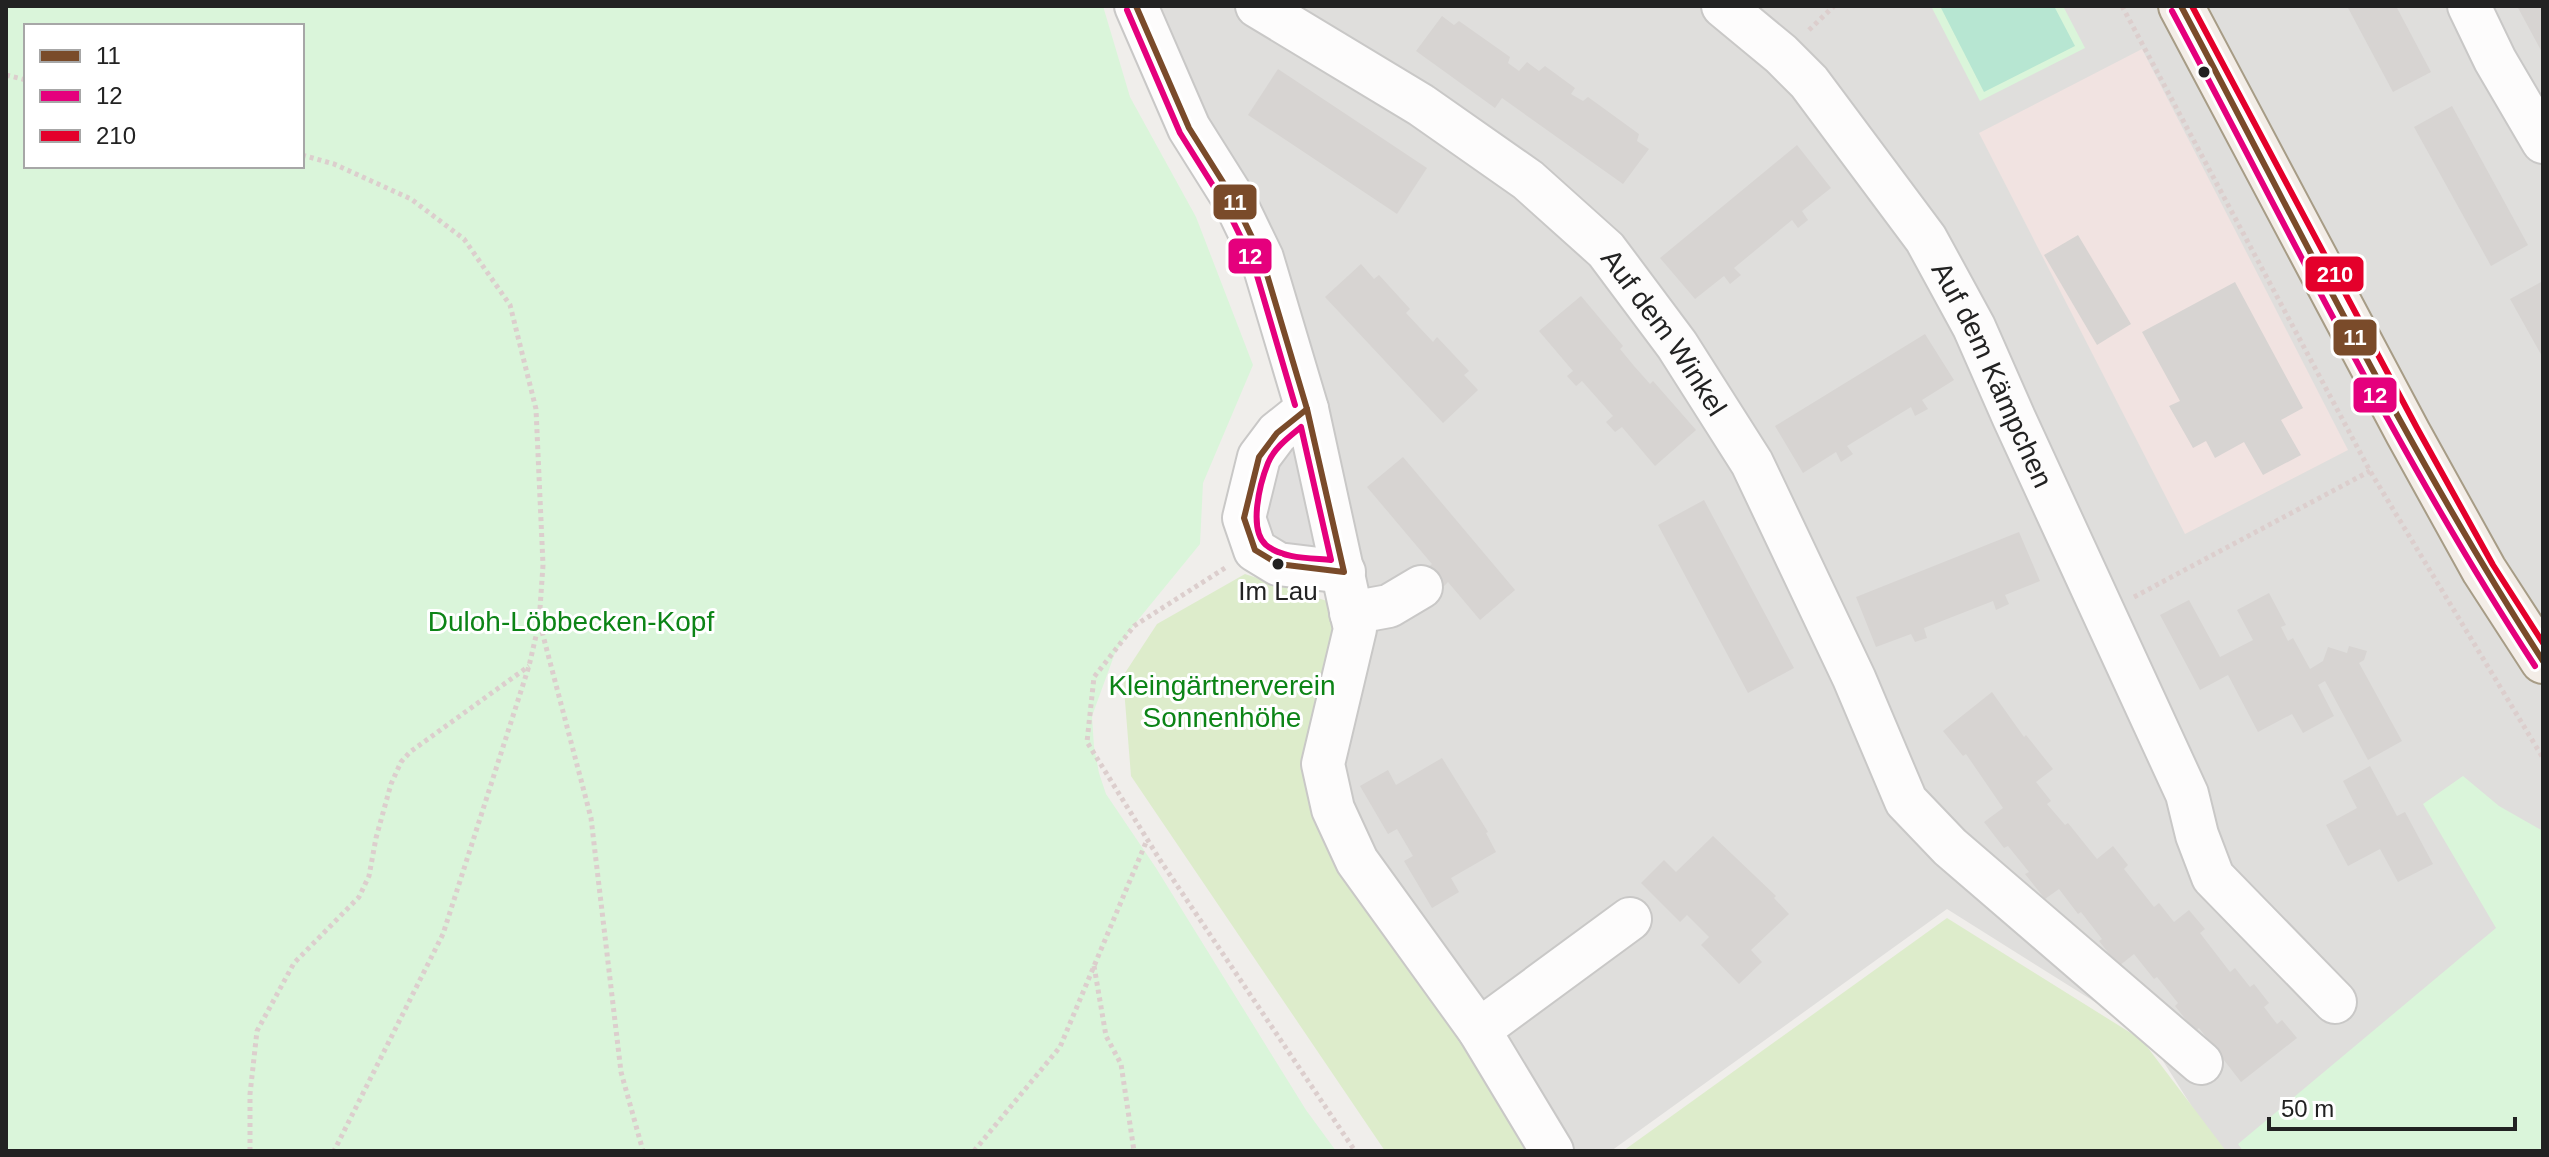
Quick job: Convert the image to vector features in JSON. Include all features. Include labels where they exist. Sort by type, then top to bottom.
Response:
[{"type":"main road","points":[[2181,6],[2415,447],[2484,570],[2543,661]]},
{"type":"street","points":[[1136,6],[1189,128],[1233,198],[1262,258],[1307,409],[1355,629],[1323,764],[1333,809],[1357,861],[1479,1030],[1552,1151]]},
{"type":"street","name":"Auf dem Winkel","points":[[1257,6],[1433,113],[1528,180],[1606,250],[1677,345],[1752,463],[1854,678],[1906,801],[1950,847],[2201,1063]]},
{"type":"street","name":"Auf dem Kämpchen","points":[[1723,6],[1781,54],[1809,82],[1926,239],[1974,327],[2187,794],[2197,835],[2213,877],[2335,1002]]},
{"type":"street","points":[[2469,6],[2495,60],[2543,142]]},
{"type":"street","points":[[1307,409],[1277,433],[1259,457],[1244,518],[1255,550],[1278,564],[1344,572]]},
{"type":"street","points":[[1351,613],[1389,606],[1421,587]]},
{"type":"street","points":[[1479,1030],[1630,919]]},
{"type":"path","points":[[2122,6],[2370,471],[2543,758]]},
{"type":"path","points":[[304,156],[334,164],[411,199],[464,239],[510,305],[536,409],[543,565],[539,623],[529,666],[443,934],[334,1151]]},
{"type":"path","points":[[2103,613],[2370,471]]},
{"type":"path","points":[[1255,550],[1134,626],[1094,677],[1087,742],[1355,1151]]},
{"type":"path","points":[[539,623],[591,818],[621,1072],[643,1151]]},
{"type":"path","points":[[250,1151],[250,1094],[257,1031],[294,963],[359,897],[369,876],[391,784],[401,762],[410,752],[529,666]]},
{"type":"path","points":[[974,1151],[1060,1047],[1148,839]]},
{"type":"path","points":[[1094,965],[1106,1036],[1121,1064],[1134,1151]]},
{"type":"shaded area","points":[[1141,6],[2543,6],[2543,1151],[2220,1151],[2146,1034],[1947,909],[1611,1151],[1564,1151],[1362,856],[1327,768],[1340,506]]},
{"type":"shaded area","points":[[2142,49],[2348,450],[2185,534],[1979,133]]},
{"type":"shaded area","points":[[1304,423],[1331,558],[1270,548],[1255,492]]},
{"type":"green space","name":"Duloh-Löbbecken-Kopf","points":[[6,6],[1103,6],[1130,97],[1196,217],[1253,365],[1203,483],[1200,544],[1133,626],[1115,653],[1092,716],[1099,773],[1106,794],[1156,868],[1306,1110],[1336,1151],[6,1151]]},
{"type":"green space","points":[[1931,6],[2063,6],[2085,48],[1980,101]]},
{"type":"green space","points":[[1940,6],[2054,6],[2075,46],[1984,92]]},
{"type":"green space","name":"Kleingärtnerverein Sonnenhöhe","points":[[1245,574],[1339,605],[1307,779],[1316,823],[1553,1151],[1385,1151],[1131,776],[1123,676],[1157,624]]},
{"type":"green space","points":[[2463,776],[2499,806],[2543,831],[2543,1151],[2243,1151],[2238,1144],[2496,928],[2423,804]]},
{"type":"green space","points":[[1947,918],[2142,1040],[2226,1151],[1623,1151]]},
{"type":"building","points":[[2347,6],[2396,6],[2431,72],[2393,92]]},
{"type":"building","points":[[2517,6],[2543,6],[2543,54]]},
{"type":"building","points":[[1442,16],[1454,25],[1459,21],[1510,57],[1508,63],[1519,71],[1527,62],[1539,71],[1545,66],[1575,88],[1571,94],[1583,101],[1588,97],[1639,134],[1637,141],[1649,149],[1623,184],[1502,98],[1495,108],[1416,51]]},
{"type":"building","points":[[1278,69],[1427,168],[1397,214],[1248,115]]},
{"type":"building","points":[[2452,106],[2528,245],[2491,266],[2414,127]]},
{"type":"building","points":[[1797,145],[1831,188],[1802,211],[1808,220],[1798,228],[1792,220],[1734,268],[1741,275],[1730,284],[1724,276],[1695,299],[1660,258]]},
{"type":"building","points":[[2078,235],[2131,324],[2097,345],[2044,255]]},
{"type":"building","points":[[1361,264],[1374,279],[1379,275],[1410,309],[1406,313],[1433,342],[1437,337],[1469,371],[1464,375],[1478,390],[1443,423],[1325,297]]},
{"type":"building","points":[[2543,281],[2543,358],[2510,299]]},
{"type":"building","points":[[2235,282],[2303,408],[2281,420],[2301,455],[2263,475],[2244,442],[2215,458],[2206,441],[2193,448],[2169,406],[2180,401],[2142,332]]},
{"type":"building","points":[[1581,296],[1623,346],[1620,349],[1634,366],[1650,384],[1653,381],[1696,430],[1655,466],[1622,427],[1615,432],[1606,422],[1613,416],[1582,381],[1576,386],[1567,376],[1573,371],[1539,331]]},
{"type":"building","points":[[1925,334],[1954,380],[1922,400],[1928,409],[1915,416],[1911,407],[1847,446],[1853,454],[1841,462],[1836,452],[1803,473],[1775,426]]},
{"type":"building","points":[[1403,457],[1515,590],[1480,620],[1448,582],[1439,591],[1423,572],[1432,564],[1367,487]]},
{"type":"building","points":[[1704,500],[1794,668],[1748,693],[1658,525]]},
{"type":"building","points":[[2019,532],[2040,581],[2005,595],[2009,604],[1996,610],[1993,601],[1924,628],[1927,638],[1915,642],[1911,634],[1876,647],[1856,597]]},
{"type":"building","points":[[2269,593],[2286,625],[2281,627],[2288,641],[2293,638],[2310,669],[2323,661],[2328,647],[2347,653],[2349,646],[2367,651],[2364,660],[2359,663],[2402,741],[2368,760],[2325,681],[2318,685],[2334,716],[2303,733],[2292,714],[2258,732],[2228,675],[2200,690],[2160,615],[2189,600],[2220,657],[2253,640],[2237,610]]},
{"type":"building","points":[[1992,692],[2024,737],[2026,735],[2053,769],[2036,782],[2051,801],[2047,804],[2065,825],[2068,823],[2097,859],[2113,846],[2128,865],[2124,869],[2154,907],[2159,903],[2174,922],[2189,910],[2205,929],[2200,933],[2230,972],[2235,968],[2250,987],[2254,984],[2269,1003],[2264,1007],[2277,1024],[2282,1020],[2297,1038],[2241,1082],[2199,1028],[2195,1031],[2175,1006],[2178,1003],[2157,977],[2154,979],[2134,954],[2119,966],[2081,912],[2078,914],[2059,889],[2045,899],[2025,874],[2029,872],[2008,846],[2004,848],[1984,822],[2003,808],[1966,754],[1963,756],[1943,731]]},
{"type":"building","points":[[1442,758],[1488,832],[1496,852],[1451,878],[1459,892],[1432,908],[1404,861],[1413,856],[1397,829],[1388,834],[1360,786],[1388,770],[1396,785]]},
{"type":"building","points":[[2370,766],[2397,816],[2405,812],[2433,864],[2398,882],[2380,849],[2348,866],[2326,825],[2357,808],[2343,781]]},
{"type":"building","points":[[1713,836],[1776,896],[1774,898],[1789,914],[1751,950],[1762,962],[1739,984],[1701,945],[1709,937],[1687,915],[1680,922],[1641,883],[1664,860],[1676,872]]},
{"type":"transit line","name":"11","points":[[1136,6],[1189,128],[1233,198],[1262,258],[1307,409]]},
{"type":"transit line","name":"11","points":[[2181,6],[2400,420],[2493,582],[2543,661]]},
{"type":"transit line","name":"210","points":[[2192,6],[2417,428],[2493,565],[2543,643]]},
{"type":"transit line","name":"12","points":[[1127,10],[1180,133],[1224,203],[1253,262],[1295,405]]},
{"type":"transit line","name":"12","points":[[2172,11],[2391,425],[2437,507],[2535,666]]},
{"type":"transit line","name":"11","points":[[1307,409],[1344,572],[1278,564],[1255,550],[1244,518],[1259,457],[1277,433],[1307,409]]},
{"type":"transit line","name":"12","points":[[1301,427],[1331,560],[1297,557],[1273,550],[1261,538],[1258,528],[1259,494],[1268,463],[1278,448],[1301,427]]},
{"type":"place","name":"Im Lau","points":[[1278,564]]}]
